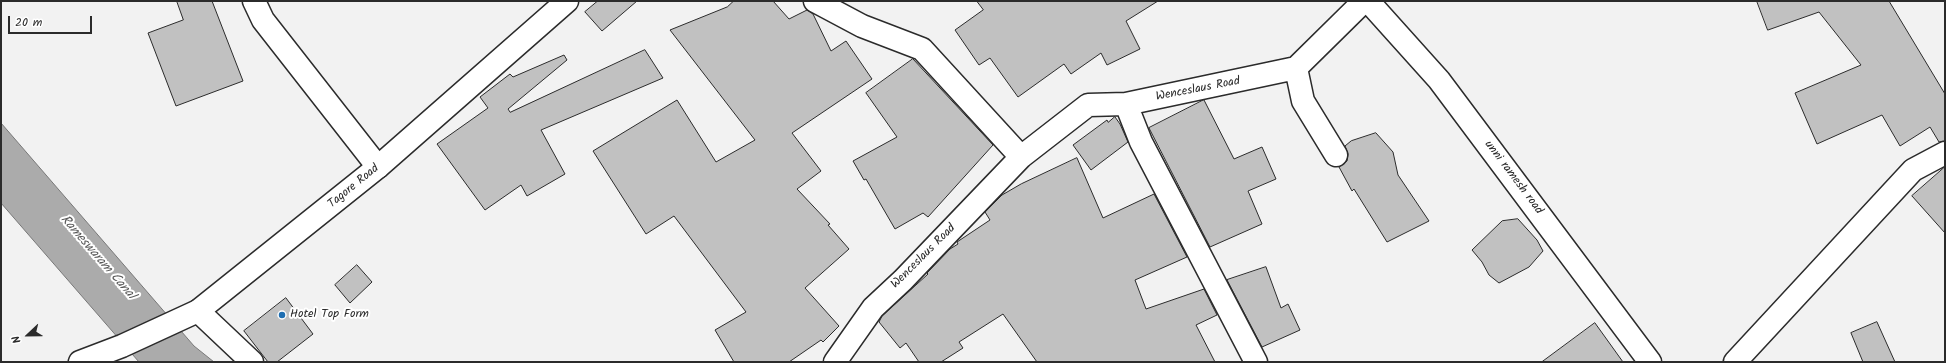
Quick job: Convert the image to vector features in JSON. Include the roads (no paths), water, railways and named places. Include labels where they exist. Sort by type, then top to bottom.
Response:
[{"type":"street","points":[[254,1],[264,20],[378,167]]},
{"type":"street","name":"Tagore Road","points":[[91,360],[193,312],[378,167],[567,1]]},
{"type":"street","points":[[815,1],[862,26],[922,49],[1020,157]]},
{"type":"street","points":[[1336,155],[1303,101],[1296,68],[1364,1]]},
{"type":"street","name":"unni ramesh road","points":[[1368,1],[1439,80],[1650,362]]},
{"type":"street","name":"Wenceslaus Road","points":[[835,362],[873,308],[903,280],[1020,157],[1088,105],[1126,104],[1296,68]]},
{"type":"street","points":[[1126,104],[1141,142],[1256,362]]},
{"type":"street","points":[[1735,362],[1913,170],[1945,153]]},
{"type":"street","points":[[193,312],[252,362]]},
{"type":"water","name":"Rameswaram Canal","points":[[1,123],[194,346],[214,362],[139,362],[1,203]]},
{"type":"place","name":"Hotel Top Form","points":[[282,315]]}]
